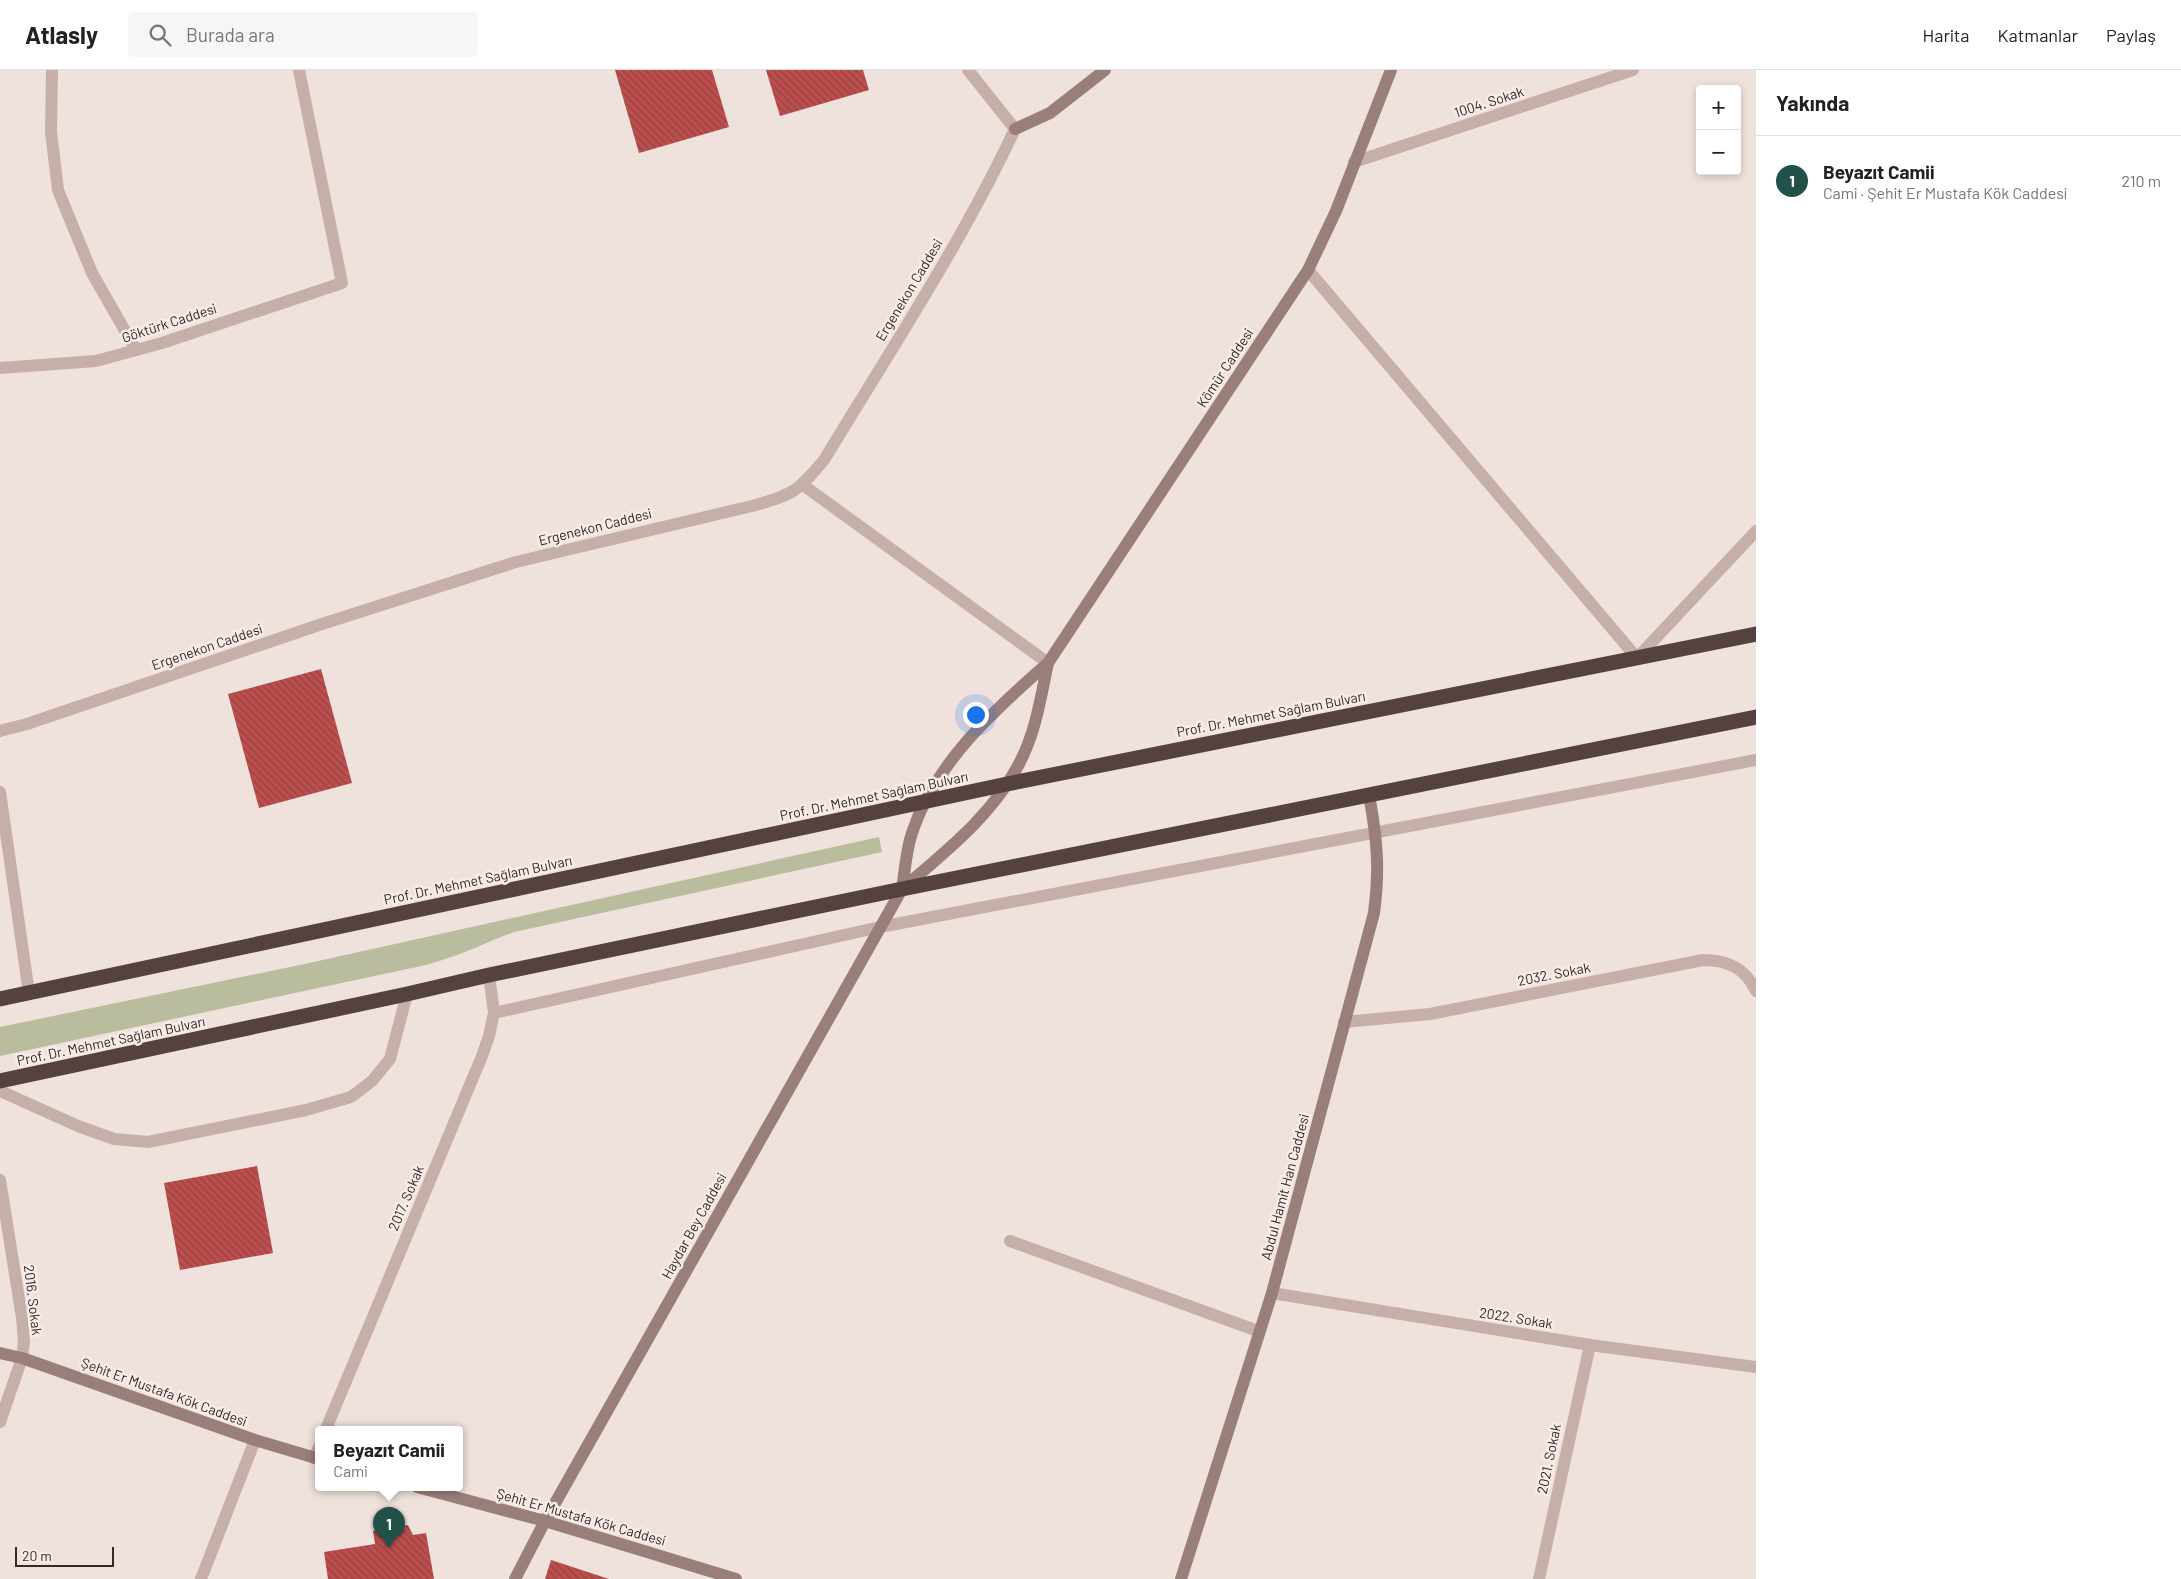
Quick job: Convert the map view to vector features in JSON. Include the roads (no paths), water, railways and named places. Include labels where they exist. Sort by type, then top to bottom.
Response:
[{"type":"highway","name":"Prof. Dr. Mehmet Sağlam Bulvarı","points":[[0,998],[1007,784],[1756,634]]},
{"type":"highway","name":"Prof. Dr. Mehmet Sağlam Bulvarı","points":[[0,1081],[488,975],[902,889],[1756,718]]},
{"type":"street","points":[[52,70],[52,132],[58,190],[92,273],[136,350]]},
{"type":"street","name":"Göktürk Caddesi","points":[[0,368],[96,361],[136,350],[342,283],[300,70]]},
{"type":"street","points":[[968,70],[1015,129],[1050,113],[1105,70]]},
{"type":"street","name":"Kömür Caddesi","points":[[1048,663],[1308,270],[1336,211],[1391,70]]},
{"type":"street","name":"1004. Sokak","points":[[1354,162],[1633,70]]},
{"type":"street","name":"Ergenekon Caddesi","points":[[0,731],[27,724],[421,591],[516,562],[785,497],[803,485],[824,460],[964,230],[1015,129]]},
{"type":"street","points":[[1308,270],[1637,658],[1756,531]]},
{"type":"street","points":[[803,485],[1048,663]]},
{"type":"street","points":[[902,889],[947,851],[984,814],[1007,784],[1020,762],[1029,741],[1038,714],[1048,663]]},
{"type":"street","points":[[902,889],[911,835],[923,802],[937,779],[982,724],[1012,694],[1048,663]]},
{"type":"street","points":[[494,1012],[880,927],[1756,760]]},
{"type":"street","points":[[0,792],[29,993]]},
{"type":"street","name":"Abdul Hamit Han Caddesi","points":[[1180,1579],[1258,1331],[1272,1293],[1374,913],[1378,867],[1376,833],[1369,795]]},
{"type":"street","name":"Haydar Bey Caddesi","points":[[515,1579],[545,1521],[902,889]]},
{"type":"street","name":"2032. Sokak","points":[[1344,1022],[1430,1014],[1703,960],[1726,962],[1736,966],[1744,972],[1756,991]]},
{"type":"street","name":"2017. Sokak","points":[[327,1426],[482,1056],[494,1012],[488,975]]},
{"type":"street","points":[[0,1091],[78,1126],[114,1139],[148,1142],[306,1110],[350,1097],[372,1080],[390,1059],[407,994]]},
{"type":"street","name":"2016. Sokak","points":[[0,1180],[24,1341],[22,1358],[0,1422]]},
{"type":"street","points":[[1010,1241],[1258,1331]]},
{"type":"street","name":"2022. Sokak","points":[[1272,1293],[1590,1345],[1756,1367]]},
{"type":"street","name":"2021. Sokak","points":[[1539,1579],[1590,1345]]},
{"type":"street","name":"Şehit Er Mustafa Kök Caddesi","points":[[0,1352],[22,1358],[255,1440],[315,1454]]},
{"type":"street","points":[[201,1579],[255,1440]]},
{"type":"street","name":"Şehit Er Mustafa Kök Caddesi","points":[[432,1491],[545,1521],[736,1579]]},
{"type":"place","name":"Beyazıt Camii","points":[[389,1548]]}]
